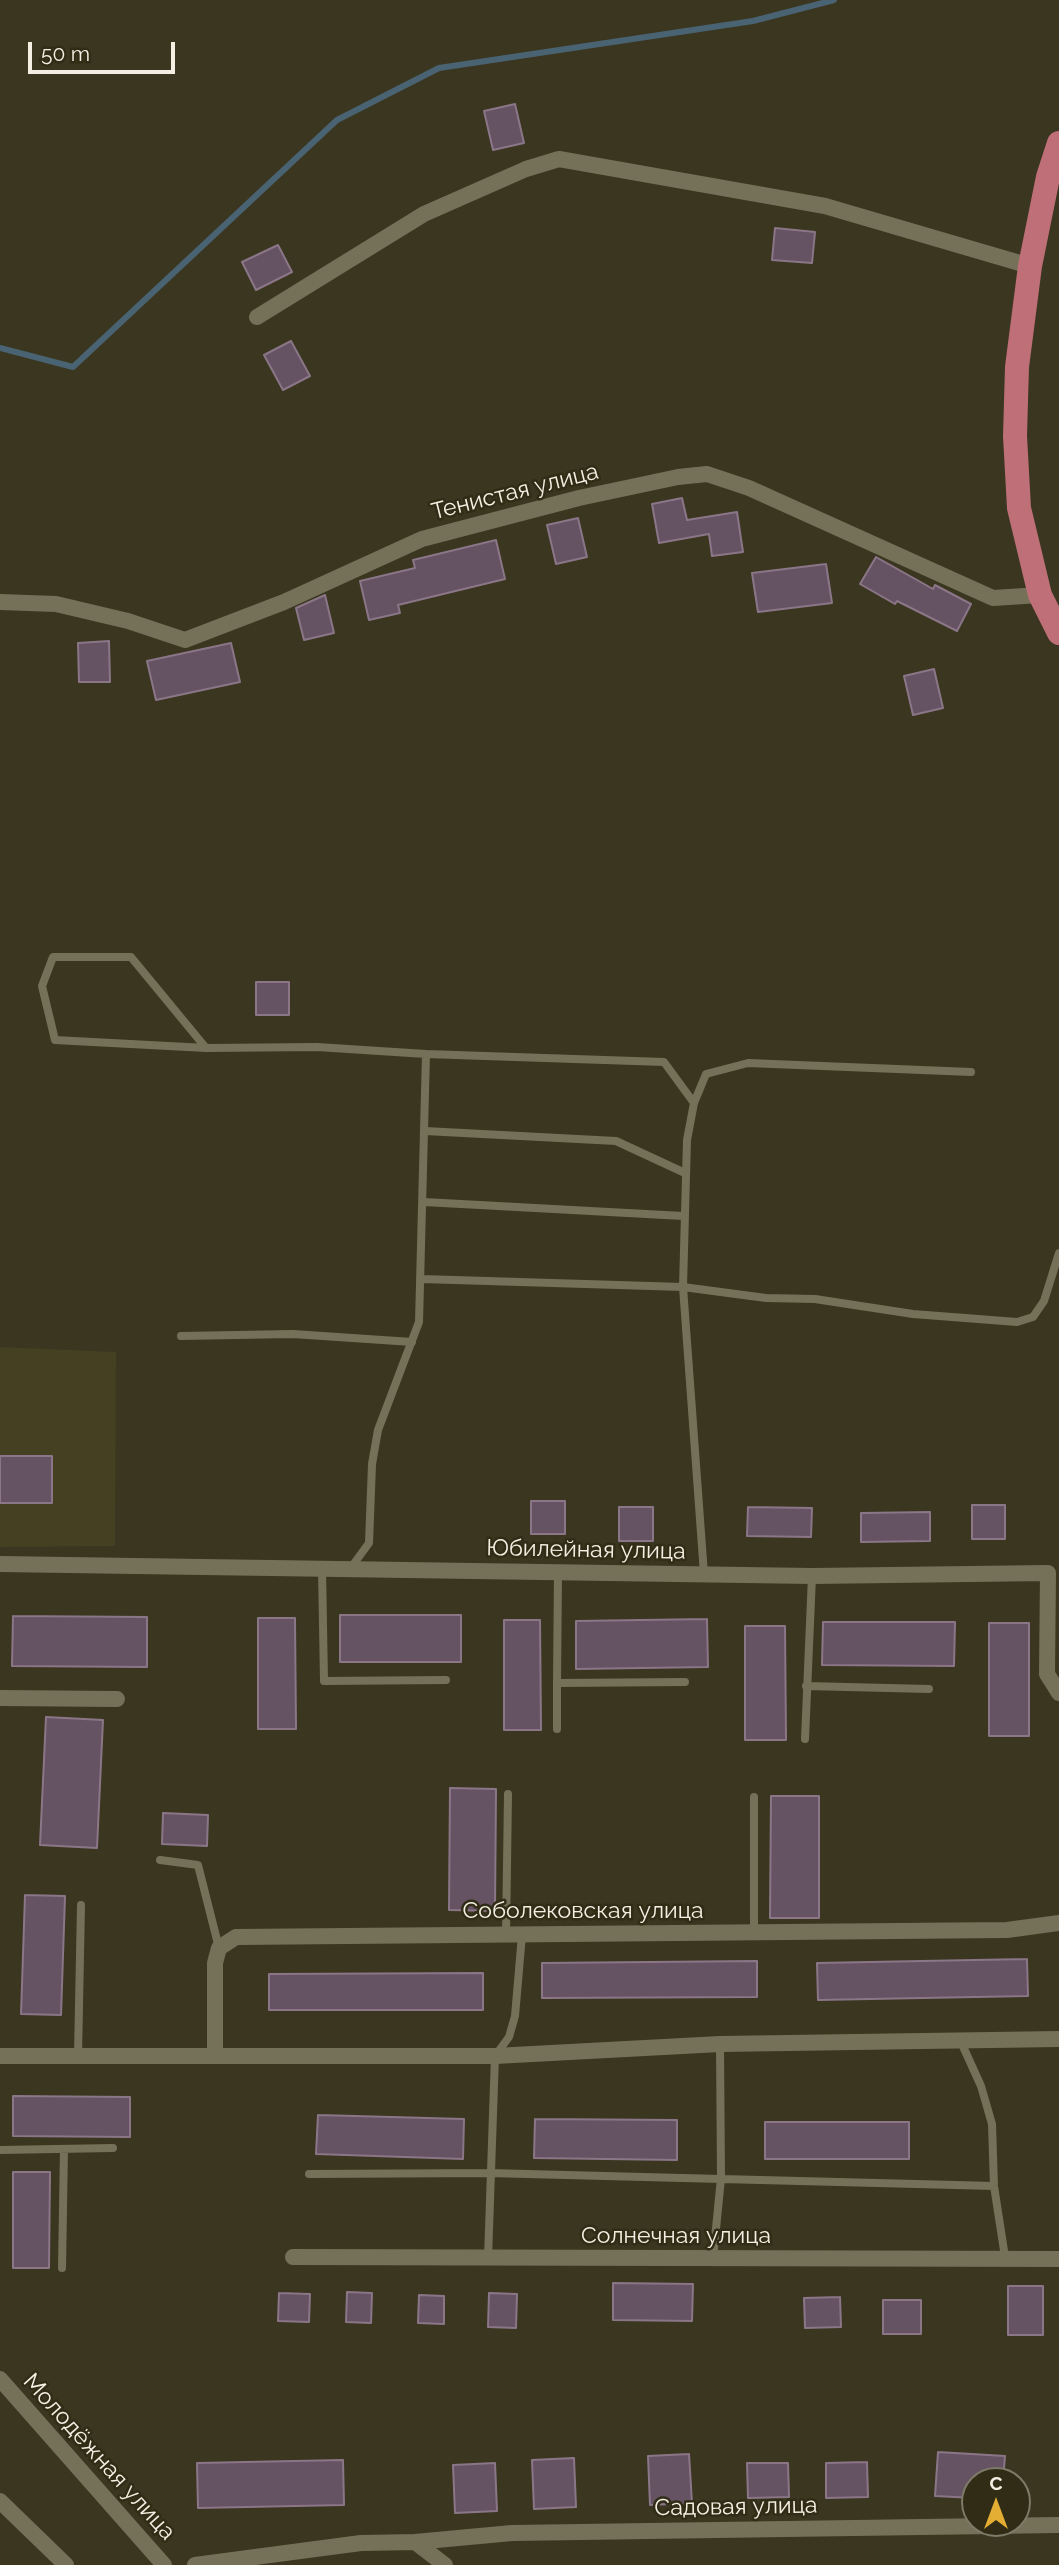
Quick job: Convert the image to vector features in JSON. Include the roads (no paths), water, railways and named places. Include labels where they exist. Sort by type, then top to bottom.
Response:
[{"type":"main road","points":[[1059,143],[1048,177],[1030,267],[1017,367],[1016,436],[1019,508],[1040,595],[1059,633]]},
{"type":"street","points":[[257,317],[424,214],[526,169],[559,159],[825,206],[1030,267]]},
{"type":"street","name":"Тенистая улица","points":[[0,602],[56,604],[128,621],[186,640],[284,601],[422,539],[579,498],[678,477],[707,474],[749,488],[993,598],[1040,595]]},
{"type":"street","points":[[0,1580],[5,1564]]},
{"type":"street","name":"Юбилейная улица","points":[[5,1564],[812,1576],[1054,1573],[1047,1674],[1059,1693]]},
{"type":"street","points":[[0,1698],[117,1699]]},
{"type":"street","name":"Соболековская улица","points":[[219,1948],[236,1937],[1007,1930],[1059,1923]]},
{"type":"street","points":[[215,2056],[215,1963],[219,1948]]},
{"type":"street","points":[[0,2056],[495,2056],[720,2044],[1059,2039]]},
{"type":"street","name":"Солнечная улица","points":[[293,2256],[713,2259],[1005,2256],[1059,2259]]},
{"type":"street","name":"Молодёжная улица","points":[[0,2381],[164,2565]]},
{"type":"street","points":[[0,2501],[66,2565]]},
{"type":"street","name":"Садовая улица","points":[[415,2542],[512,2533],[1059,2525]]},
{"type":"street","points":[[195,2565],[361,2543],[415,2542],[444,2565]]},
{"type":"lane","points":[[206,1048],[131,957],[53,957],[42,986],[55,1040],[206,1048],[317,1047],[426,1054],[664,1062],[694,1103]]},
{"type":"lane","points":[[350,1569],[369,1543],[372,1464],[378,1430],[419,1322],[426,1054]]},
{"type":"lane","points":[[704,1574],[683,1287],[683,1216],[685,1173],[694,1103],[706,1074],[748,1063],[971,1072]]},
{"type":"lane","points":[[425,1131],[616,1141],[685,1173]]},
{"type":"lane","points":[[424,1202],[683,1216]]},
{"type":"lane","points":[[422,1279],[683,1287],[766,1298],[815,1299],[913,1314],[1017,1322],[1033,1317],[1044,1301],[1059,1253]]},
{"type":"lane","points":[[181,1336],[293,1334],[412,1342]]},
{"type":"lane","points":[[322,1569],[324,1681],[446,1680]]},
{"type":"lane","points":[[557,1729],[558,1571]]},
{"type":"lane","points":[[805,1739],[812,1576]]},
{"type":"lane","points":[[557,1683],[685,1682]]},
{"type":"lane","points":[[806,1686],[929,1689]]},
{"type":"lane","points":[[488,2258],[488,2173],[495,2056],[509,2037],[515,2016],[508,1794]]},
{"type":"lane","points":[[754,1797],[754,1932]]},
{"type":"lane","points":[[160,1860],[198,1865],[219,1948]]},
{"type":"lane","points":[[78,2056],[80,1905]]},
{"type":"lane","points":[[961,2042],[981,2086],[992,2124],[994,2186],[1005,2256]]},
{"type":"lane","points":[[713,2259],[721,2178],[720,2044]]},
{"type":"lane","points":[[0,2150],[113,2148]]},
{"type":"lane","points":[[62,2268],[64,2149]]},
{"type":"lane","points":[[309,2174],[488,2173],[994,2186]]},
{"type":"waterway","points":[[0,348],[73,367],[337,120],[439,68],[753,21],[834,0]]}]
